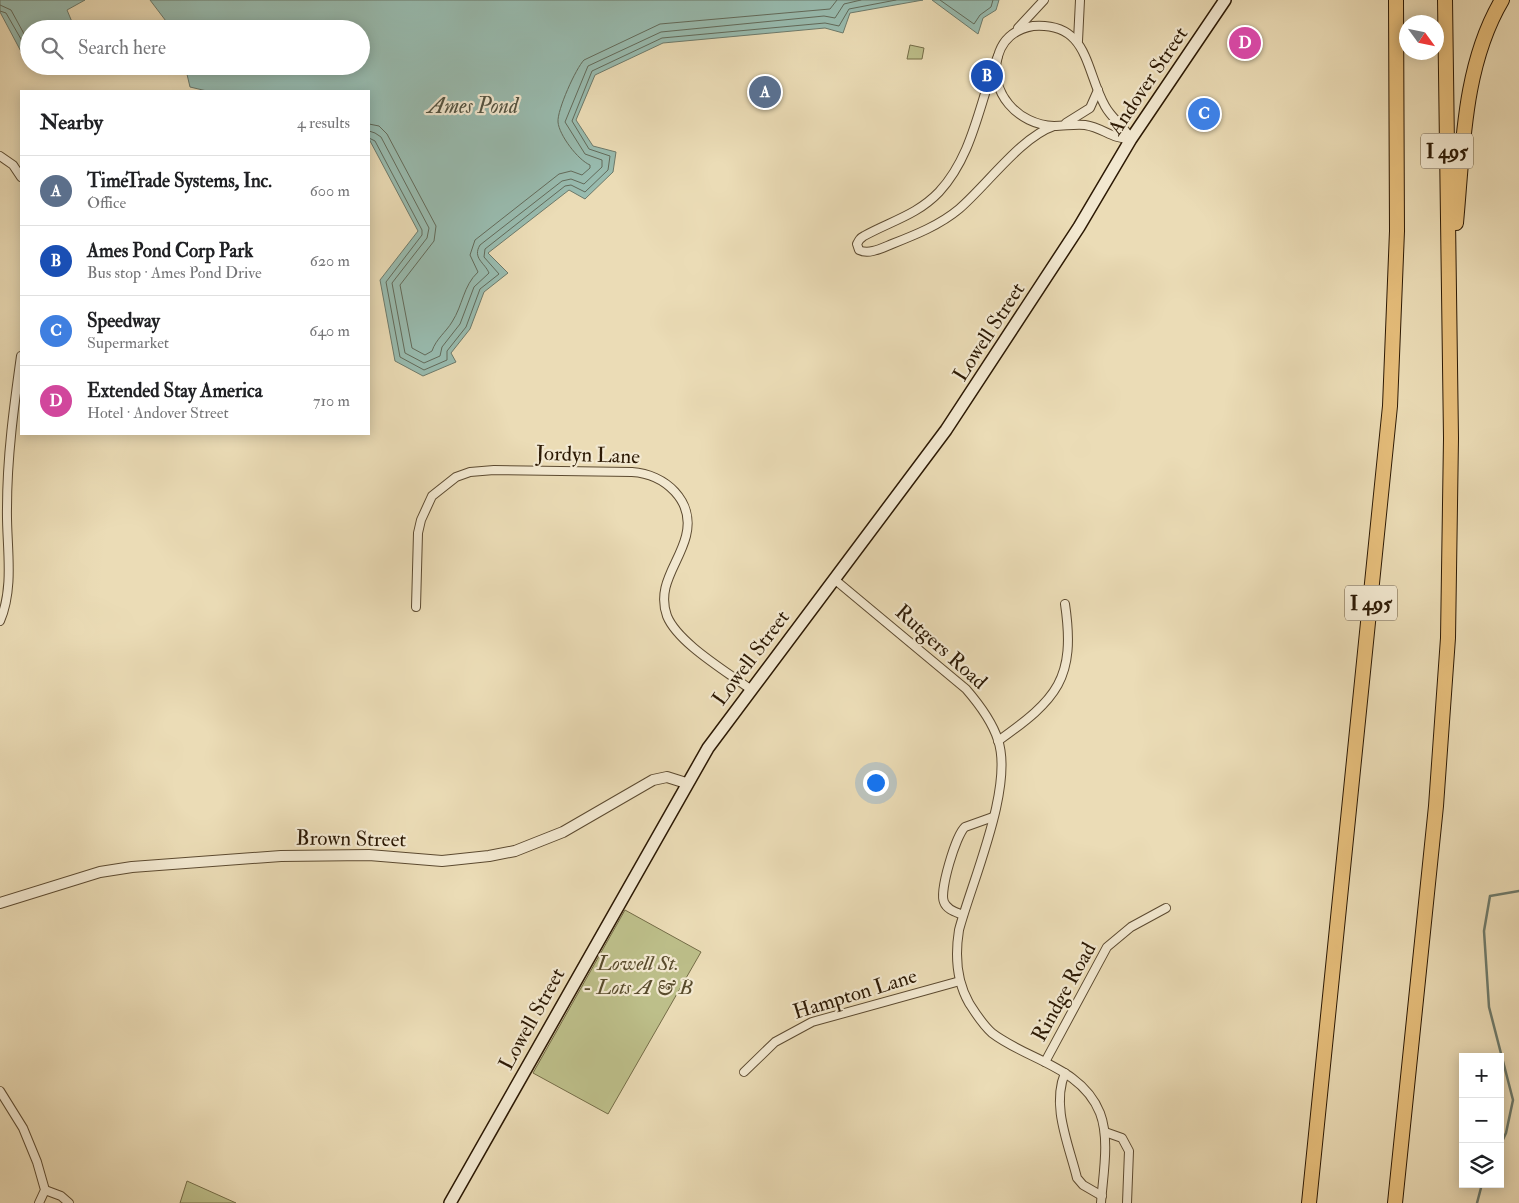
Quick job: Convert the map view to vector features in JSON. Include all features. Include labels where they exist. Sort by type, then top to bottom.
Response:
[{"type":"highway","name":"I 495","points":[[1309,1203],[1390,406],[1397,231],[1396,0]]},
{"type":"highway","name":"I 495","points":[[1395,1203],[1436,806],[1448,638],[1451,438],[1446,0]]},
{"type":"highway","points":[[1449,301],[1462,153],[1470,92],[1484,38],[1502,0]]},
{"type":"main road","name":"Andover Street","points":[[1119,159],[1225,0]]},
{"type":"main road","name":"Lowell Street","points":[[450,1203],[686,783],[720,730],[750,689],[956,417],[1079,227],[1119,159]]},
{"type":"street","points":[[1044,0],[1004,44],[998,56],[967,149],[949,180],[938,193],[911,214],[862,236],[857,244],[859,250],[871,251],[884,247],[946,218],[975,194],[1026,143],[1044,129],[1076,119],[1090,108],[1098,90]]},
{"type":"street","points":[[1080,0],[1078,41],[1087,59],[1098,90],[1112,117],[1125,129],[1131,139]]},
{"type":"street","points":[[1017,29],[1033,26],[1052,26],[1078,41]]},
{"type":"street","points":[[998,56],[996,81],[1006,101],[1027,118],[1037,123],[1054,126]]},
{"type":"street","points":[[1063,124],[1085,125],[1117,139],[1131,139]]},
{"type":"street","points":[[0,156],[13,165],[20,176]]},
{"type":"street","points":[[0,621],[5,609],[8,585],[8,473],[20,365]]},
{"type":"street","name":"Jordyn Lane","points":[[416,607],[418,534],[421,520],[432,496],[456,477],[470,472],[494,470],[646,473],[659,478],[674,490],[684,506],[686,518],[686,538],[664,592],[668,619],[682,637],[750,689]]},
{"type":"street","name":"Rutgers Road","points":[[834,579],[966,688],[981,708],[998,741],[1001,769],[993,817],[963,915],[956,952],[960,981],[964,995],[976,1015],[988,1028],[1008,1043],[1065,1073],[1082,1086],[1095,1103],[1105,1132],[1101,1200]]},
{"type":"street","points":[[998,741],[1045,704],[1059,685],[1068,646],[1069,631],[1065,604]]},
{"type":"street","name":"Brown Street","points":[[0,904],[100,872],[132,867],[281,856],[369,855],[442,861],[489,856],[515,851],[563,832],[653,780],[667,777],[686,783]]},
{"type":"street","points":[[963,915],[947,907],[942,896],[958,838],[965,827],[993,817]]},
{"type":"street","name":"Rindge Road","points":[[1045,1062],[1107,947],[1131,927],[1166,908]]},
{"type":"street","name":"Hampton Lane","points":[[744,1072],[775,1042],[812,1022],[960,981]]},
{"type":"street","name":"Rutgers Road","points":[[1065,1073],[1059,1089],[1060,1107],[1077,1178],[1101,1200]]},
{"type":"street","points":[[0,1091],[29,1139],[45,1190],[39,1203]]},
{"type":"street","points":[[1105,1132],[1122,1138],[1129,1151],[1127,1203]]},
{"type":"street","points":[[45,1190],[61,1196],[69,1203]]},
{"type":"green space","points":[[910,45],[924,48],[922,59],[907,59]]},
{"type":"green space","name":"Lowell St. - Lots A & B","points":[[625,910],[701,952],[608,1114],[533,1073]]},
{"type":"green space","points":[[187,1181],[236,1203],[180,1203]]},
{"type":"water","points":[[0,0],[85,0],[67,10],[71,20],[20,20],[20,50],[0,12]]},
{"type":"water","name":"Ames Pond","points":[[150,0],[923,0],[850,13],[843,33],[825,28],[663,43],[595,75],[576,120],[593,146],[616,152],[613,172],[585,199],[569,190],[488,253],[508,273],[484,292],[470,329],[451,353],[456,362],[423,376],[395,361],[380,280],[418,231],[370,141],[370,90],[203,90],[190,87],[187,75],[370,75],[370,20],[165,20]]},
{"type":"water","points":[[932,0],[999,0],[996,10],[983,18],[978,34]]},
{"type":"waterway","points":[[1501,1143],[1506,1133],[1513,1100],[1489,1007],[1484,931],[1490,896],[1519,891]]},
{"type":"waterway","points":[[1477,1203],[1481,1188]]},
{"type":"place","name":"Extended Stay America","points":[[1245,43]]},
{"type":"place","name":"Ames Pond Corp Park","points":[[987,76]]},
{"type":"place","name":"TimeTrade Systems, Inc.","points":[[765,92]]},
{"type":"place","name":"Speedway","points":[[1204,114]]}]
